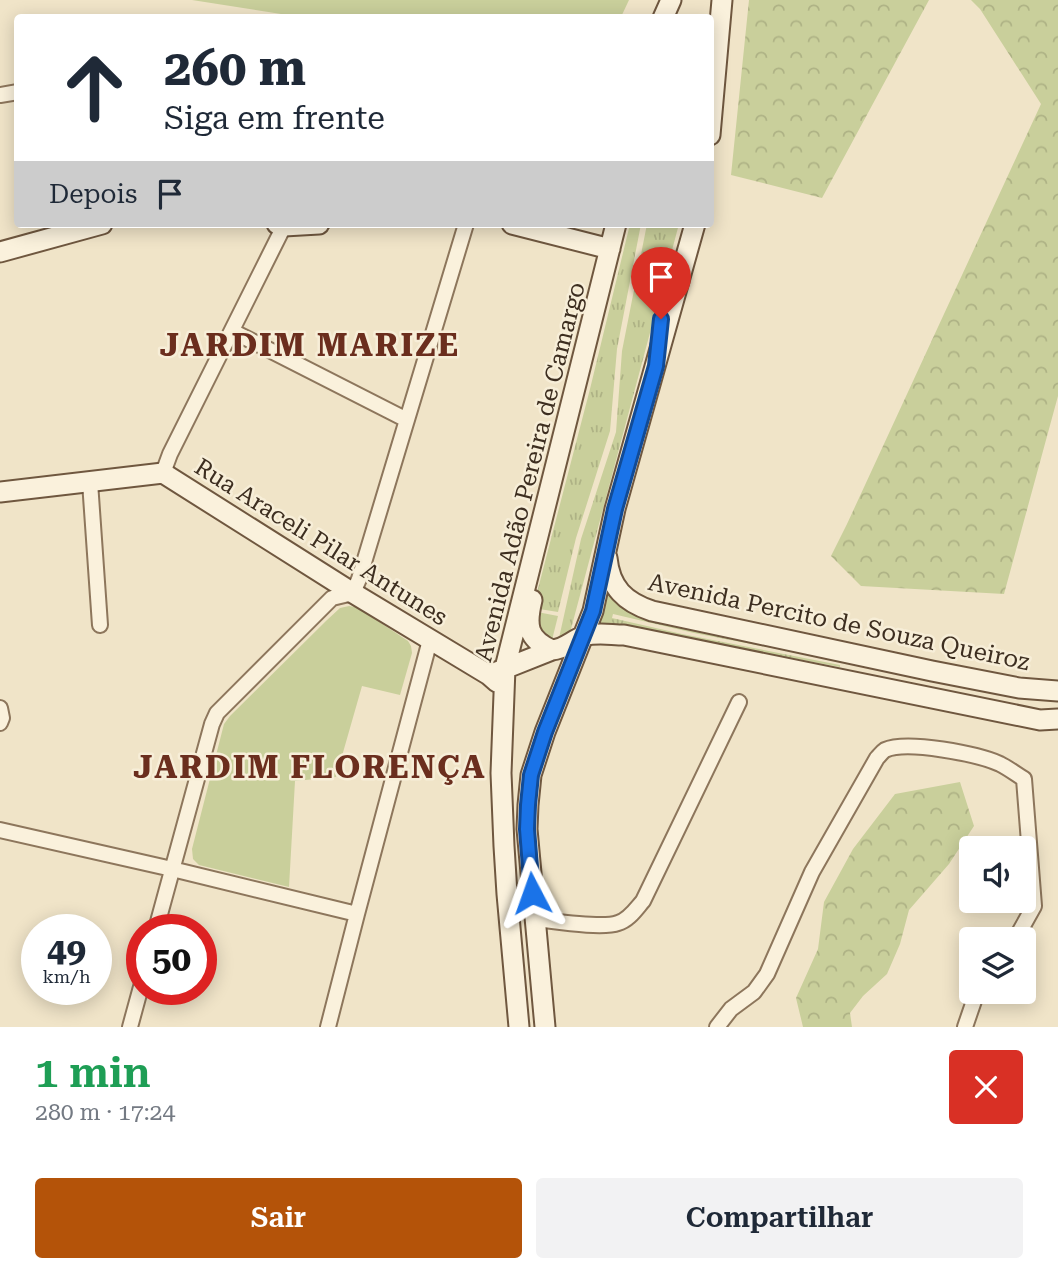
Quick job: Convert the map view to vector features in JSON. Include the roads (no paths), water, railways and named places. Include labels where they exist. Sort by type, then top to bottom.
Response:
[{"type":"main road","points":[[714,92],[722,0]]},
{"type":"main road","points":[[0,252],[87,228]]},
{"type":"main road","points":[[528,228],[610,249]]},
{"type":"main road","name":"Avenida Adão Pereira de Camargo","points":[[519,1027],[504,846],[502,773],[505,697],[497,671],[615,228]]},
{"type":"main road","points":[[656,366],[661,319],[683,228]]},
{"type":"main road","points":[[545,1027],[527,829],[531,775],[545,732],[593,611],[606,548],[694,228]]},
{"type":"main road","points":[[552,650],[537,641],[530,630],[528,619],[593,356],[602,283]]},
{"type":"main road","points":[[0,492],[163,473]]},
{"type":"main road","name":"Rua Araceli Pilar Antunes","points":[[163,473],[430,640],[497,671]]},
{"type":"main road","name":"Avenida Percito de Souza Queiroz","points":[[606,548],[608,571],[615,586],[626,599],[638,607],[932,671],[1019,688],[1058,691]]},
{"type":"main road","points":[[497,671],[563,648],[582,637],[619,635],[1049,720]]},
{"type":"main road","points":[[570,667],[592,646],[619,635]]},
{"type":"street","points":[[163,473],[279,228]]},
{"type":"street","points":[[160,914],[217,713],[332,598],[353,593],[465,228]]},
{"type":"street","points":[[232,331],[407,420]]},
{"type":"street","points":[[90,482],[100,625]]},
{"type":"street","points":[[328,1027],[430,640]]},
{"type":"street","points":[[535,919],[603,925],[619,923],[632,914],[643,901],[739,702]]},
{"type":"street","points":[[0,708],[0,723]]},
{"type":"street","points":[[1049,720],[1058,730]]},
{"type":"street","points":[[717,1027],[731,1009],[754,992],[767,974],[812,872],[883,751],[897,747],[913,747],[964,753],[1000,765],[1024,779],[1034,906],[1022,927]]},
{"type":"street","points":[[0,830],[357,914]]},
{"type":"street","points":[[965,1027],[973,1004]]},
{"type":"street","points":[[130,1027],[136,1005]]},
{"type":"district","name":"JARDIM MARIZE","points":[[310,345]]},
{"type":"district","name":"JARDIM FLORENÇA","points":[[310,767]]}]
